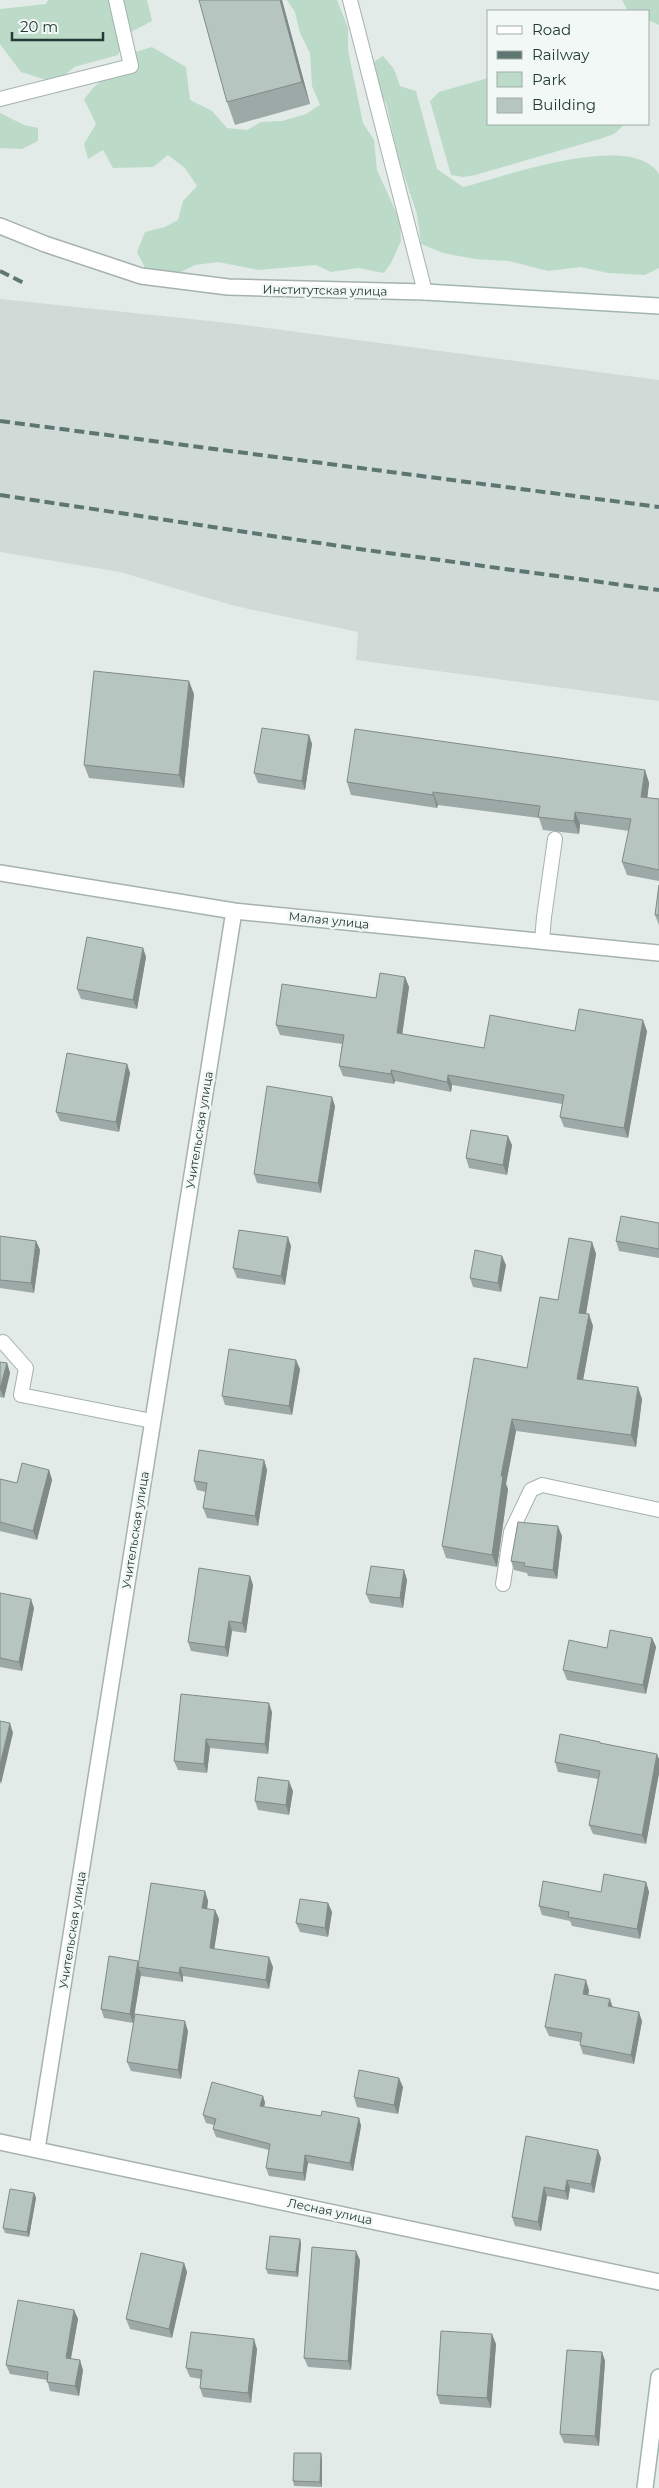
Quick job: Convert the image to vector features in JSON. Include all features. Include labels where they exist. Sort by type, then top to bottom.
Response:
[{"type":"street","name":"Институтская улица","points":[[0,226],[45,244],[141,276],[228,287],[426,292],[659,306]]},
{"type":"street","name":"Малая улица","points":[[0,873],[234,911],[659,953]]},
{"type":"street","name":"Учительская улица","points":[[37,2149],[234,911]]},
{"type":"street","name":"Лесная улица","points":[[0,2142],[659,2282]]},
{"type":"street","points":[[645,2488],[659,2377]]},
{"type":"lane","points":[[0,98],[131,66],[116,0]]},
{"type":"lane","points":[[350,0],[426,292]]},
{"type":"lane","points":[[542,941],[555,839]]},
{"type":"lane","points":[[3,1342],[26,1368],[21,1395],[152,1421]]},
{"type":"lane","points":[[503,1584],[511,1532],[531,1490],[542,1485],[659,1510]]},
{"type":"shaded area","points":[[0,299],[229,323],[659,380],[659,701],[356,660],[358,632],[235,606],[120,572],[0,552]]},
{"type":"green space","points":[[48,0],[147,0],[152,21],[125,35],[118,55],[74,67],[56,83],[21,72],[0,44],[0,9],[46,4]]},
{"type":"green space","points":[[287,0],[337,0],[348,28],[348,50],[363,123],[374,140],[377,170],[400,221],[401,241],[391,263],[384,273],[358,268],[331,272],[316,265],[258,270],[218,262],[195,265],[175,275],[146,270],[137,252],[145,232],[165,227],[178,220],[183,201],[197,186],[185,168],[168,155],[153,167],[113,168],[103,150],[88,159],[84,144],[96,124],[84,99],[95,86],[116,70],[129,54],[152,47],[186,67],[190,100],[212,111],[227,128],[247,130],[261,122],[282,121],[306,114],[320,105],[312,86],[310,53],[300,33],[295,12]]},
{"type":"green space","points":[[622,0],[659,0],[659,25],[649,20],[649,10],[627,10]]},
{"type":"green space","points":[[383,56],[394,69],[400,86],[416,91],[437,169],[463,187],[566,160],[596,156],[623,156],[644,162],[659,174],[659,268],[645,275],[608,273],[581,267],[548,271],[509,261],[475,259],[443,253],[421,244],[417,214],[399,160],[386,103],[374,84],[372,63]]},
{"type":"green space","points":[[487,78],[487,125],[623,126],[614,134],[603,138],[475,175],[463,177],[451,175],[430,101],[439,92]]},
{"type":"green space","points":[[0,113],[24,125],[38,128],[38,141],[22,149],[0,148]]},
{"type":"building","points":[[199,0],[280,0],[302,82],[227,102]]},
{"type":"building","points":[[94,671],[189,681],[179,775],[84,765]]},
{"type":"building","points":[[262,728],[309,735],[302,781],[254,773]]},
{"type":"building","points":[[355,729],[645,770],[641,797],[659,799],[659,870],[622,862],[631,819],[575,812],[574,821],[538,817],[540,806],[433,792],[433,795],[347,782]]},
{"type":"building","points":[[659,885],[659,915],[655,915]]},
{"type":"building","points":[[87,937],[143,948],[133,1000],[77,989]]},
{"type":"building","points":[[380,973],[405,977],[397,1033],[484,1048],[490,1015],[575,1031],[579,1009],[643,1020],[624,1128],[560,1117],[564,1095],[448,1075],[447,1082],[391,1070],[391,1074],[339,1066],[344,1035],[276,1025],[282,984],[376,998]]},
{"type":"building","points":[[67,1053],[127,1064],[116,1122],[56,1112]]},
{"type":"building","points":[[267,1086],[332,1097],[318,1183],[254,1174]]},
{"type":"building","points":[[471,1130],[508,1136],[503,1165],[466,1158]]},
{"type":"building","points":[[621,1216],[659,1223],[659,1249],[616,1241]]},
{"type":"building","points":[[239,1230],[288,1237],[281,1276],[233,1268]]},
{"type":"building","points":[[0,1236],[36,1241],[31,1283],[0,1280]]},
{"type":"building","points":[[569,1238],[592,1242],[579,1313],[589,1314],[577,1379],[638,1387],[631,1435],[512,1419],[501,1476],[503,1476],[492,1555],[442,1546],[474,1358],[527,1368],[540,1297],[558,1300]]},
{"type":"building","points":[[475,1250],[502,1256],[498,1283],[470,1278]]},
{"type":"building","points":[[229,1349],[296,1360],[289,1406],[222,1396]]},
{"type":"building","points":[[0,1362],[7,1363],[0,1389]]},
{"type":"building","points":[[199,1450],[264,1460],[255,1516],[203,1508],[207,1483],[194,1481]]},
{"type":"building","points":[[22,1463],[49,1470],[33,1531],[0,1522],[0,1479],[17,1483]]},
{"type":"building","points":[[518,1522],[558,1526],[553,1570],[524,1566],[525,1563],[511,1561]]},
{"type":"building","points":[[371,1566],[404,1570],[400,1598],[366,1594]]},
{"type":"building","points":[[199,1568],[250,1576],[242,1623],[229,1621],[225,1647],[188,1642]]},
{"type":"building","points":[[0,1593],[31,1599],[19,1662],[0,1658]]},
{"type":"building","points":[[610,1630],[652,1638],[643,1685],[563,1670],[569,1640],[607,1648]]},
{"type":"building","points":[[181,1694],[269,1703],[265,1744],[206,1739],[204,1764],[174,1761]]},
{"type":"building","points":[[0,1721],[10,1723],[0,1765]]},
{"type":"building","points":[[560,1734],[657,1754],[642,1835],[589,1825],[600,1771],[555,1762]]},
{"type":"building","points":[[258,1777],[289,1781],[286,1805],[255,1801]]},
{"type":"building","points":[[604,1874],[646,1882],[637,1929],[568,1917],[569,1912],[539,1906],[543,1881],[601,1892]]},
{"type":"building","points":[[151,1883],[205,1891],[202,1908],[215,1910],[210,1948],[269,1957],[266,1980],[180,1967],[179,1973],[138,1967]]},
{"type":"building","points":[[300,1899],[328,1903],[325,1928],[296,1923]]},
{"type":"building","points":[[109,1956],[138,1961],[130,2014],[101,2009]]},
{"type":"building","points":[[555,1974],[586,1980],[583,1994],[610,1999],[608,2006],[639,2012],[631,2055],[580,2045],[582,2033],[545,2027]]},
{"type":"building","points":[[135,2014],[185,2021],[178,2070],[127,2062]]},
{"type":"building","points":[[359,2070],[399,2078],[394,2105],[354,2097]]},
{"type":"building","points":[[212,2082],[263,2096],[260,2106],[321,2116],[322,2111],[359,2118],[350,2163],[305,2155],[303,2173],[266,2168],[270,2144],[213,2129],[216,2119],[203,2115]]},
{"type":"building","points":[[526,2136],[598,2150],[591,2184],[567,2180],[565,2191],[544,2187],[538,2222],[512,2217]]},
{"type":"building","points":[[10,2189],[34,2193],[27,2232],[3,2228]]},
{"type":"building","points":[[270,2236],[300,2239],[296,2272],[266,2269]]},
{"type":"building","points":[[312,2247],[356,2251],[348,2361],[304,2358]]},
{"type":"building","points":[[141,2253],[184,2263],[169,2329],[126,2319]]},
{"type":"building","points":[[18,2300],[74,2310],[66,2358],[80,2360],[75,2386],[47,2382],[48,2372],[6,2365]]},
{"type":"building","points":[[441,2331],[492,2334],[487,2398],[437,2395]]},
{"type":"building","points":[[191,2332],[254,2339],[248,2393],[200,2388],[202,2370],[186,2368]]},
{"type":"building","points":[[567,2350],[602,2352],[595,2436],[560,2434]]},
{"type":"building","points":[[294,2453],[321,2453],[320,2482],[293,2481]]},
{"type":"railway","points":[[0,271],[26,284]]},
{"type":"railway","points":[[0,421],[659,507]]},
{"type":"railway","points":[[0,495],[359,549],[659,590]]}]
